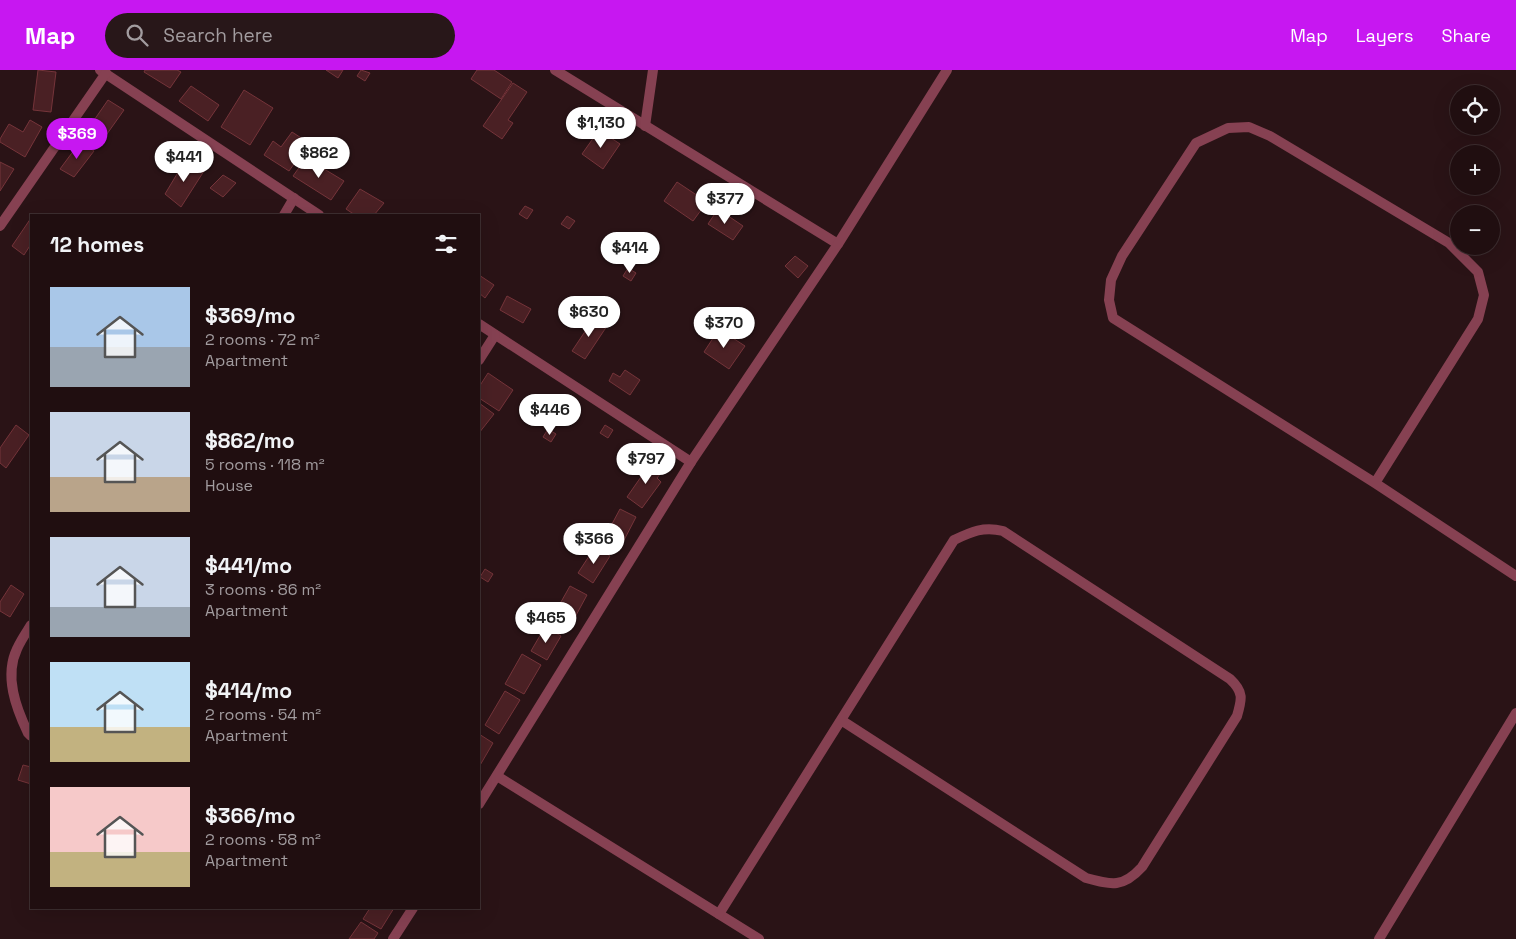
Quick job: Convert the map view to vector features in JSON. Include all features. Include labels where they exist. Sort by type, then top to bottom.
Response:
[{"type":"street","points":[[555,70],[838,244]]},
{"type":"street","points":[[645,126],[653,70]]},
{"type":"street","points":[[480,802],[691,462],[838,244],[947,70]]},
{"type":"street","points":[[0,226],[103,72],[318,214]]},
{"type":"street","points":[[1374,483],[1478,319],[1484,296],[1478,272],[1449,243],[1270,136],[1249,127],[1228,128],[1196,143],[1122,256],[1111,280],[1109,300],[1114,318],[1374,483],[1516,576]]},
{"type":"street","points":[[285,214],[294,198]]},
{"type":"street","points":[[480,325],[691,462]]},
{"type":"street","points":[[480,358],[495,335]]},
{"type":"street","points":[[719,914],[954,540],[974,530],[991,528],[1003,531],[1230,679],[1239,688],[1241,702],[1237,716],[1142,867],[1130,880],[1107,884],[1086,878],[841,720]]},
{"type":"street","points":[[30,627],[16,650],[11,673],[16,706],[30,735]]},
{"type":"street","points":[[1379,939],[1516,713]]},
{"type":"street","points":[[496,776],[759,939]]},
{"type":"street","points":[[393,939],[412,909]]},
{"type":"building","points":[[38,70],[56,72],[51,112],[33,110]]},
{"type":"building","points":[[145,70],[177,70],[181,72],[170,88],[144,72]]},
{"type":"building","points":[[326,70],[343,70],[338,78]]},
{"type":"building","points":[[361,70],[370,73],[365,81],[357,76]]},
{"type":"building","points":[[477,70],[494,70],[512,82],[501,99],[471,79]]},
{"type":"building","points":[[513,83],[527,92],[508,120],[513,123],[502,139],[483,126]]},
{"type":"building","points":[[191,86],[219,105],[208,121],[179,101]]},
{"type":"building","points":[[244,90],[273,108],[250,145],[221,127]]},
{"type":"building","points":[[108,100],[124,110],[97,148],[81,139]]},
{"type":"building","points":[[30,120],[42,127],[25,157],[0,142],[0,139],[9,124],[23,132]]},
{"type":"building","points":[[599,130],[620,144],[603,169],[582,154]]},
{"type":"building","points":[[292,132],[309,143],[289,171],[264,155],[273,141],[281,147]]},
{"type":"building","points":[[80,142],[94,151],[74,177],[60,169]]},
{"type":"building","points":[[306,158],[344,181],[331,200],[293,176]]},
{"type":"building","points":[[186,159],[204,171],[181,207],[165,194]]},
{"type":"building","points":[[0,162],[14,169],[0,191]]},
{"type":"building","points":[[223,175],[236,183],[223,197],[210,188]]},
{"type":"building","points":[[677,182],[707,202],[693,221],[664,201]]},
{"type":"building","points":[[360,189],[384,203],[375,214],[354,214],[346,209]]},
{"type":"building","points":[[525,206],[533,210],[527,219],[519,214]]},
{"type":"building","points":[[718,209],[743,226],[733,240],[708,224]]},
{"type":"building","points":[[567,216],[575,221],[569,229],[561,224]]},
{"type":"building","points":[[30,219],[30,246],[24,255],[12,246]]},
{"type":"building","points":[[795,256],[808,266],[798,278],[785,266]]},
{"type":"building","points":[[628,268],[636,273],[631,281],[623,276]]},
{"type":"building","points":[[480,276],[494,285],[485,298],[480,294]]},
{"type":"building","points":[[507,296],[531,309],[523,323],[500,310]]},
{"type":"building","points":[[594,318],[607,326],[585,359],[572,351]]},
{"type":"building","points":[[719,329],[745,346],[729,369],[704,352]]},
{"type":"building","points":[[625,370],[640,380],[630,395],[609,381],[613,373],[620,377]]},
{"type":"building","points":[[488,373],[513,390],[499,411],[480,399],[480,385]]},
{"type":"building","points":[[480,404],[494,414],[480,432]]},
{"type":"building","points":[[16,425],[29,435],[6,468],[0,463],[0,448]]},
{"type":"building","points":[[605,425],[613,430],[608,438],[600,433]]},
{"type":"building","points":[[548,429],[556,434],[551,442],[543,437]]},
{"type":"building","points":[[652,461],[664,469],[657,478],[661,482],[642,508],[627,497]]},
{"type":"building","points":[[620,509],[636,517],[621,546],[605,537]]},
{"type":"building","points":[[595,547],[610,556],[593,583],[578,573]]},
{"type":"building","points":[[485,569],[493,574],[488,582],[480,577]]},
{"type":"building","points":[[11,585],[24,594],[10,617],[0,611],[0,602]]},
{"type":"building","points":[[570,586],[587,595],[574,619],[557,609]]},
{"type":"building","points":[[545,627],[561,636],[547,660],[531,651]]},
{"type":"building","points":[[522,654],[541,665],[524,694],[505,684]]},
{"type":"building","points":[[505,691],[520,700],[499,734],[485,725]]},
{"type":"building","points":[[480,735],[493,743],[480,765]]},
{"type":"building","points":[[23,765],[30,767],[30,784],[18,780]]},
{"type":"building","points":[[369,909],[393,909],[381,929],[363,919]]},
{"type":"building","points":[[361,922],[378,933],[374,939],[349,939]]}]
